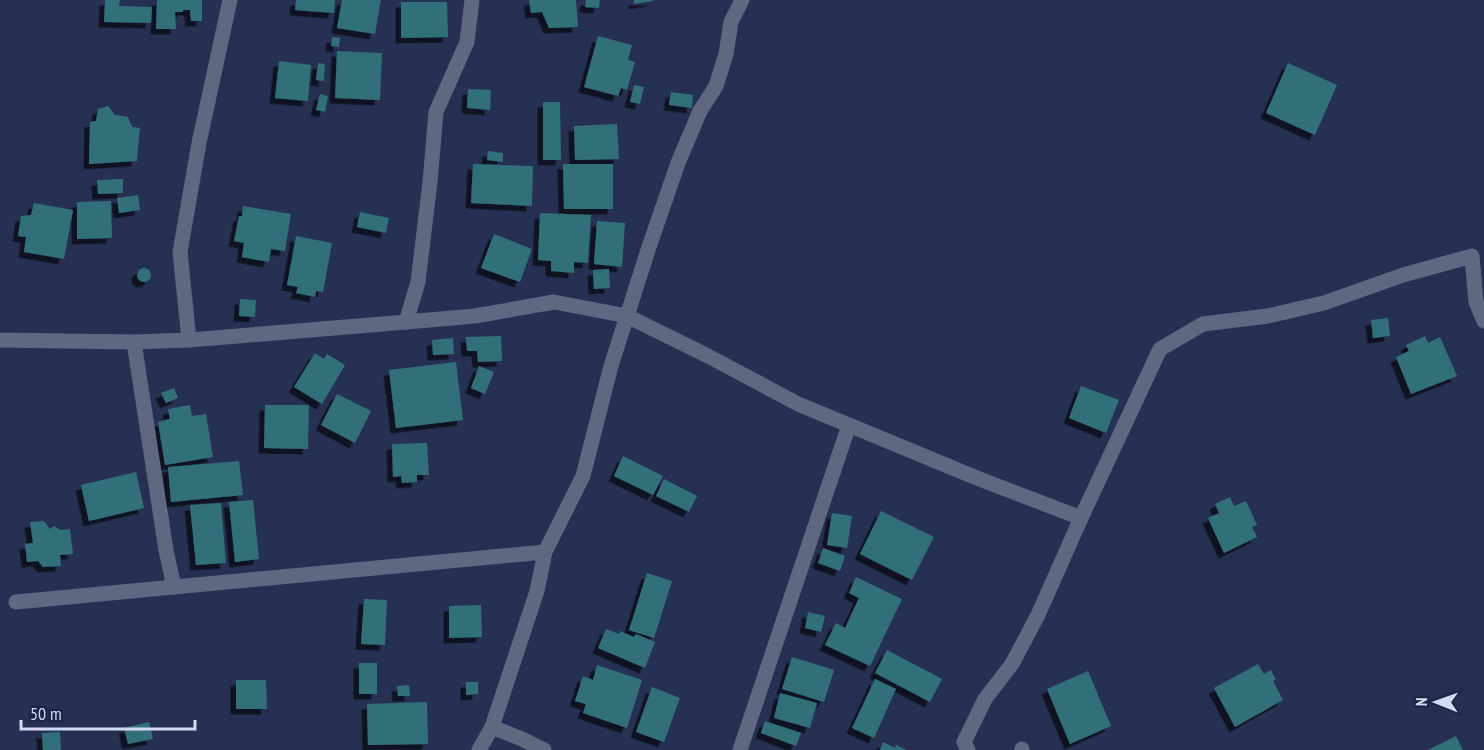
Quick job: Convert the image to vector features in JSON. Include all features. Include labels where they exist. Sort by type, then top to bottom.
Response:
[{"type":"street","points":[[189,340],[180,252],[199,143],[230,0]]},
{"type":"street","points":[[406,322],[418,282],[436,112],[467,42],[472,0]]},
{"type":"street","points":[[479,750],[492,727],[537,591],[545,552],[583,476],[611,366],[649,248],[678,163],[700,111],[716,86],[726,54],[731,22],[742,0]]},
{"type":"street","points":[[968,750],[964,742],[985,699],[1012,664],[1033,625],[1160,349],[1203,324],[1268,316],[1324,303],[1403,275],[1472,256],[1476,302],[1484,321]]},
{"type":"street","points":[[0,340],[134,342],[189,340],[475,316],[554,303],[627,316],[798,404],[1081,518]]},
{"type":"street","points":[[134,342],[166,550],[174,587]]},
{"type":"street","points":[[740,750],[849,425]]},
{"type":"street","points":[[16,603],[545,552]]},
{"type":"street","points":[[492,727],[544,750]]},
{"type":"building","points":[[105,0],[120,0],[119,6],[152,7],[151,23],[104,22]]},
{"type":"building","points":[[157,0],[202,0],[202,21],[191,21],[190,10],[183,10],[183,12],[175,12],[176,29],[156,29]]},
{"type":"building","points":[[296,0],[335,0],[334,13],[295,10]]},
{"type":"building","points":[[342,0],[381,0],[375,34],[337,28]]},
{"type":"building","points":[[529,0],[576,0],[578,27],[549,28],[542,12],[531,13]]},
{"type":"building","points":[[586,0],[600,0],[599,8],[585,7]]},
{"type":"building","points":[[634,0],[653,0],[653,1],[634,4]]},
{"type":"building","points":[[401,2],[447,2],[448,37],[401,38]]},
{"type":"building","points":[[598,36],[632,45],[628,60],[635,62],[627,90],[621,88],[618,96],[584,87]]},
{"type":"building","points":[[332,37],[340,38],[339,47],[331,46]]},
{"type":"building","points":[[337,51],[382,53],[380,100],[335,98]]},
{"type":"building","points":[[279,61],[311,65],[308,101],[275,98]]},
{"type":"building","points":[[318,63],[325,64],[324,81],[316,80]]},
{"type":"building","points":[[1288,63],[1337,85],[1315,135],[1266,113]]},
{"type":"building","points":[[634,85],[644,87],[640,104],[630,102]]},
{"type":"building","points":[[468,89],[491,90],[490,110],[467,108]]},
{"type":"building","points":[[671,92],[693,95],[692,108],[669,105]]},
{"type":"building","points":[[320,94],[328,96],[325,112],[316,110]]},
{"type":"building","points":[[543,102],[560,102],[561,160],[543,160]]},
{"type":"building","points":[[108,106],[115,115],[128,117],[132,127],[140,128],[137,161],[89,164],[90,122],[96,121],[98,109]]},
{"type":"building","points":[[617,124],[619,159],[575,160],[574,126]]},
{"type":"building","points":[[488,151],[503,153],[503,162],[487,160]]},
{"type":"building","points":[[473,164],[533,166],[532,206],[471,203]]},
{"type":"building","points":[[563,164],[613,164],[613,209],[564,209]]},
{"type":"building","points":[[123,179],[123,193],[98,194],[97,180]]},
{"type":"building","points":[[138,195],[140,210],[119,213],[117,198]]},
{"type":"building","points":[[111,201],[112,238],[77,239],[77,202]]},
{"type":"building","points":[[34,203],[73,210],[64,259],[24,252],[26,237],[18,236],[21,216],[31,215]]},
{"type":"building","points":[[243,206],[291,214],[285,251],[271,249],[269,262],[242,257],[244,243],[234,241]]},
{"type":"building","points":[[360,212],[389,218],[386,233],[357,227]]},
{"type":"building","points":[[540,213],[591,215],[588,263],[574,262],[574,273],[551,271],[551,261],[538,260]]},
{"type":"building","points":[[597,221],[625,223],[622,267],[594,264]]},
{"type":"building","points":[[494,234],[532,249],[520,282],[481,268]]},
{"type":"building","points":[[296,236],[332,243],[323,292],[316,291],[315,297],[296,293],[298,287],[287,285]]},
{"type":"building","points":[[141,268],[147,268],[151,275],[147,282],[141,282],[137,278],[137,272]]},
{"type":"building","points":[[609,269],[610,288],[594,289],[593,270]]},
{"type":"building","points":[[240,299],[256,300],[255,317],[239,316]]},
{"type":"building","points":[[1388,318],[1390,336],[1373,338],[1371,320]]},
{"type":"building","points":[[501,336],[502,361],[478,362],[477,351],[467,351],[466,337]]},
{"type":"building","points":[[1425,336],[1428,343],[1440,337],[1457,376],[1411,394],[1396,357],[1409,351],[1406,345]]},
{"type":"building","points":[[453,338],[454,354],[433,355],[432,340]]},
{"type":"building","points":[[315,353],[324,359],[327,354],[345,365],[322,404],[294,387]]},
{"type":"building","points":[[456,362],[463,420],[396,428],[389,370]]},
{"type":"building","points":[[479,366],[494,372],[485,394],[471,388]]},
{"type":"building","points":[[1081,386],[1119,400],[1106,433],[1069,418]]},
{"type":"building","points":[[174,388],[178,398],[166,403],[161,393]]},
{"type":"building","points":[[337,394],[371,411],[355,443],[321,425]]},
{"type":"building","points":[[190,405],[192,416],[206,414],[213,457],[165,465],[158,422],[170,419],[168,409]]},
{"type":"building","points":[[265,405],[309,405],[308,449],[264,448]]},
{"type":"building","points":[[427,443],[429,475],[417,475],[417,482],[402,483],[401,476],[393,477],[392,444]]},
{"type":"building","points":[[623,456],[663,476],[653,495],[614,476]]},
{"type":"building","points":[[239,461],[243,495],[171,502],[168,467]]},
{"type":"building","points":[[136,472],[144,508],[89,521],[81,485]]},
{"type":"building","points":[[664,479],[697,496],[689,512],[656,496]]},
{"type":"building","points":[[1230,497],[1234,506],[1246,501],[1257,525],[1252,527],[1257,537],[1224,553],[1208,518],[1219,513],[1215,504]]},
{"type":"building","points":[[253,500],[259,559],[235,562],[229,502]]},
{"type":"building","points":[[221,503],[226,563],[196,565],[190,505]]},
{"type":"building","points":[[881,511],[934,537],[912,580],[860,554]]},
{"type":"building","points":[[832,513],[852,516],[847,548],[827,545]]},
{"type":"building","points":[[44,521],[50,529],[54,526],[60,530],[70,529],[73,554],[60,555],[61,566],[43,567],[38,561],[27,562],[25,544],[33,543],[30,522]]},
{"type":"building","points":[[823,548],[845,556],[840,571],[818,563]]},
{"type":"building","points":[[647,573],[672,581],[654,638],[629,630]]},
{"type":"building","points":[[856,577],[902,599],[870,666],[825,645],[836,623],[845,628],[859,598],[849,593]]},
{"type":"building","points":[[364,599],[387,600],[385,645],[361,644]]},
{"type":"building","points":[[481,605],[482,637],[449,638],[449,606]]},
{"type":"building","points":[[808,612],[825,616],[821,632],[805,628]]},
{"type":"building","points":[[606,629],[619,634],[620,631],[634,637],[636,634],[655,642],[645,668],[598,648]]},
{"type":"building","points":[[887,650],[942,679],[930,702],[875,673]]},
{"type":"building","points":[[792,657],[834,670],[824,702],[782,689]]},
{"type":"building","points":[[359,663],[377,663],[377,694],[359,694]]},
{"type":"building","points":[[1258,664],[1264,674],[1271,670],[1276,680],[1273,681],[1283,700],[1235,727],[1214,688]]},
{"type":"building","points":[[597,665],[642,680],[627,728],[583,713],[586,704],[575,701],[583,676],[593,680]]},
{"type":"building","points":[[1088,671],[1111,726],[1070,744],[1047,689]]},
{"type":"building","points":[[875,679],[896,689],[874,738],[852,728]]},
{"type":"building","points":[[236,680],[266,680],[267,709],[236,709]]},
{"type":"building","points":[[466,682],[478,682],[478,694],[466,695]]},
{"type":"building","points":[[409,685],[410,696],[398,696],[397,686]]},
{"type":"building","points":[[652,687],[680,698],[664,742],[636,732]]},
{"type":"building","points":[[780,693],[817,703],[810,728],[774,718]]},
{"type":"building","points":[[427,702],[428,744],[368,745],[367,704]]},
{"type":"building","points":[[765,721],[801,733],[796,746],[761,733]]},
{"type":"building","points":[[149,722],[153,739],[128,744],[124,728]]},
{"type":"building","points":[[60,732],[61,750],[43,750],[42,733]]},
{"type":"building","points":[[1456,736],[1463,750],[1428,750]]},
{"type":"building","points":[[883,742],[895,748],[896,745],[907,750],[880,750]]}]
